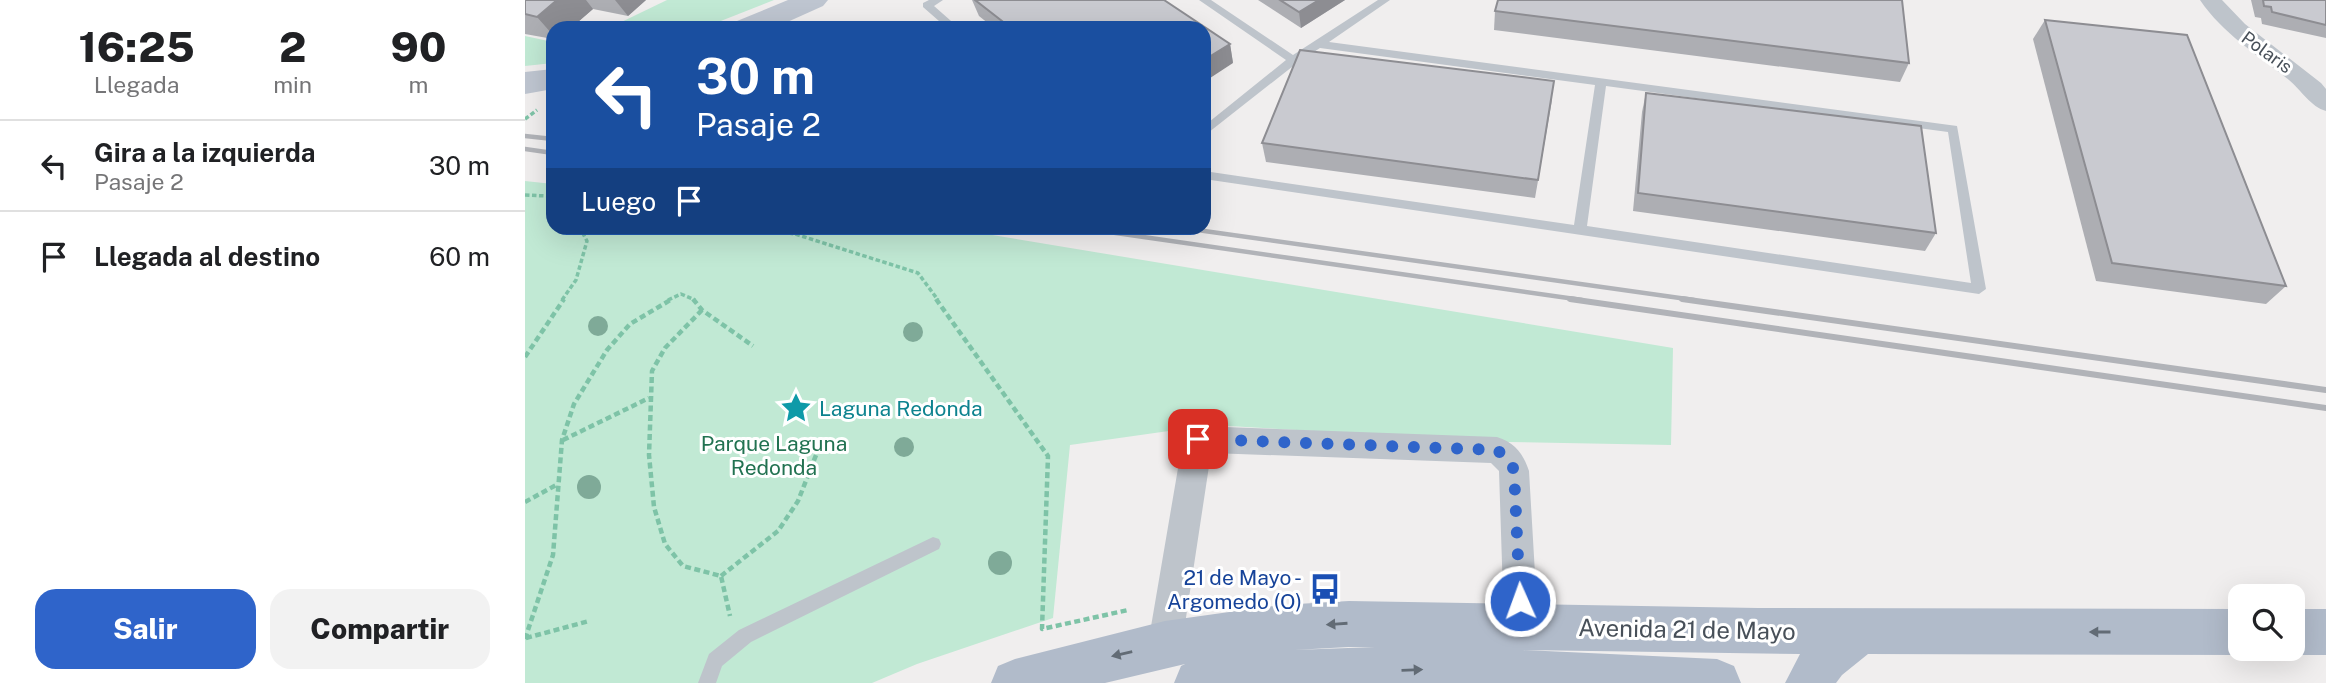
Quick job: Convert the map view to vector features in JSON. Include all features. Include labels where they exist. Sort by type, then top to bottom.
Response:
[{"type":"main road","points":[[764,21],[813,0]]},
{"type":"main road","points":[[525,83],[546,80]]},
{"type":"main road","name":"Avenida 21 de Mayo","points":[[1015,683],[1169,622],[1267,630],[1349,624],[1861,631],[2228,632]]},
{"type":"main road","points":[[1809,683],[1825,658],[1861,631]]},
{"type":"main road","points":[[2305,632],[2326,632]]},
{"type":"main road","points":[[1198,683],[1287,674],[1430,669],[1717,683]]},
{"type":"street","name":"Polaris","points":[[2211,0],[2233,27],[2297,73],[2326,103]]},
{"type":"street","points":[[1169,622],[1198,439],[1487,448],[1505,455],[1514,471],[1521,625]]},
{"type":"lane","points":[[938,0],[927,5],[946,21]]},
{"type":"lane","points":[[1204,0],[1293,60]]},
{"type":"lane","points":[[1211,126],[1293,60],[1385,0]]},
{"type":"lane","points":[[1211,176],[1979,289],[1953,129],[1318,44]]},
{"type":"lane","points":[[1580,231],[1601,82]]},
{"type":"lane","points":[[707,683],[715,660],[735,642],[933,544]]},
{"type":"path","points":[[525,195],[546,197]]},
{"type":"path","points":[[525,356],[576,280],[587,241],[584,235]]},
{"type":"path","points":[[798,235],[918,273],[1048,456],[1042,629],[1169,622]]},
{"type":"path","points":[[589,621],[525,639],[553,555],[562,440],[574,404],[607,350],[630,324],[681,294],[694,299],[702,310],[753,346]]},
{"type":"path","points":[[702,310],[665,348],[652,371],[649,455],[655,507],[665,544],[683,566],[721,576]]},
{"type":"path","points":[[562,440],[649,398]]},
{"type":"path","points":[[721,576],[778,531],[798,501],[820,445]]},
{"type":"path","points":[[525,502],[559,484]]},
{"type":"path","points":[[721,576],[735,642]]},
{"type":"green space","points":[[667,0],[774,0],[721,21],[624,21]]},
{"type":"green space","points":[[525,36],[546,40],[546,64],[525,66]]},
{"type":"green space","name":"Parque Laguna Redonda","points":[[525,181],[546,183],[546,235],[992,235],[1673,348],[1671,445],[1508,442],[1211,425],[1070,445],[1053,618],[917,664],[872,683],[525,683]]},
{"type":"building","points":[[525,0],[557,0],[537,17],[525,14]]},
{"type":"building","points":[[975,0],[1164,0],[1196,21],[1002,21]]},
{"type":"building","points":[[1280,0],[1319,0],[1299,12]]},
{"type":"building","points":[[1498,0],[1902,0],[1909,63],[1495,11]]},
{"type":"building","points":[[2263,0],[2326,0],[2326,25],[2272,12],[2271,7],[2264,6]]},
{"type":"building","points":[[2045,20],[2187,35],[2286,286],[2112,263]]},
{"type":"building","points":[[1211,31],[1230,44],[1211,56]]},
{"type":"building","points":[[1300,50],[1554,81],[1538,180],[1262,143]]},
{"type":"building","points":[[1646,93],[1921,126],[1936,233],[1638,193]]},
{"type":"railway","points":[[525,136],[546,138]]},
{"type":"railway","points":[[525,149],[546,152]]},
{"type":"railway","points":[[1211,232],[1694,300]]},
{"type":"railway","points":[[1130,235],[1582,300]]},
{"type":"railway","points":[[1570,299],[2326,408]]},
{"type":"railway","points":[[1682,299],[2326,390]]},
{"type":"place","name":"Laguna Redonda","points":[[796,408]]},
{"type":"place","name":"21 de Mayo - Argomedo (O)","points":[[1325,589]]},
{"type":"route","points":[[1198,439],[1477,447],[1497,450],[1511,462],[1514,471],[1520,601]]}]
